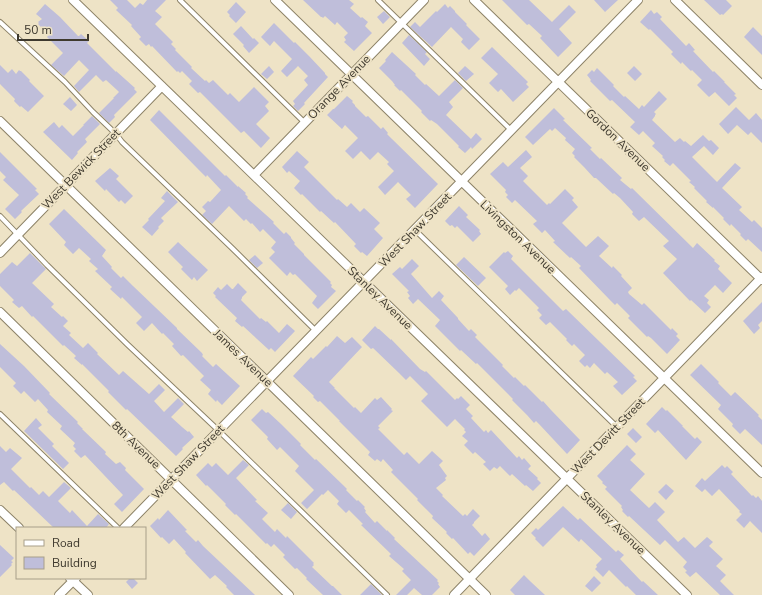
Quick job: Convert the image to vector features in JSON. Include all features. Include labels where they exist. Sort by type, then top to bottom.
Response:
[{"type":"street","name":"Stanley Avenue","points":[[73,0],[687,595]]},
{"type":"street","name":"Livingston Avenue","points":[[275,0],[762,473]]},
{"type":"street","name":"Orange Avenue","points":[[254,175],[424,0]]},
{"type":"street","name":"Gordon Avenue","points":[[474,0],[762,279]]},
{"type":"street","name":"West Shaw Street","points":[[125,527],[638,0]]},
{"type":"street","points":[[675,0],[762,85]]},
{"type":"street","name":"West Bewick Street","points":[[0,253],[162,86]]},
{"type":"street","name":"James Avenue","points":[[0,121],[486,595]]},
{"type":"street","name":"West Devitt Street","points":[[454,595],[762,279]]},
{"type":"street","name":"8th Avenue","points":[[0,312],[289,595]]},
{"type":"street","points":[[0,510],[18,527]]},
{"type":"street","points":[[59,595],[73,579],[88,595]]},
{"type":"lane","points":[[180,0],[305,123]]},
{"type":"lane","points":[[378,0],[511,130]]},
{"type":"lane","points":[[0,22],[65,82],[122,142],[316,331]]},
{"type":"lane","points":[[0,216],[127,344],[218,430],[387,595]]},
{"type":"lane","points":[[414,230],[617,427]]},
{"type":"lane","points":[[0,414],[117,527]]},
{"type":"building","points":[[110,0],[127,0],[135,8],[140,3],[143,5],[147,0],[166,0],[155,11],[162,17],[155,24],[173,42],[171,44],[176,49],[175,50],[192,67],[191,68],[205,81],[206,80],[209,83],[213,80],[228,95],[230,93],[239,102],[254,87],[269,102],[265,106],[269,111],[256,124],[270,138],[261,148],[244,131],[241,133],[200,92],[198,93],[189,84],[192,81],[182,71],[180,73],[178,71],[177,72],[152,46],[151,47],[149,44],[146,46],[139,39],[141,37],[131,26],[132,25],[116,10],[118,8]]},
{"type":"building","points":[[303,0],[349,0],[354,4],[350,8],[368,22],[365,26],[372,33],[354,51],[344,42],[346,40],[344,37],[348,33],[337,22],[335,25],[325,16],[323,18],[321,17]]},
{"type":"building","points":[[502,0],[529,0],[552,22],[569,5],[576,12],[559,29],[572,43],[558,57],[540,38],[542,36],[529,24],[527,25]]},
{"type":"building","points":[[594,0],[618,0],[605,12]]},
{"type":"building","points":[[704,0],[726,0],[732,6],[723,15],[720,15]]},
{"type":"building","points":[[236,2],[246,12],[236,23],[227,12]]},
{"type":"building","points":[[45,4],[78,36],[81,34],[89,41],[87,43],[116,72],[135,88],[134,89],[137,92],[114,115],[115,117],[109,123],[99,113],[119,92],[117,90],[106,80],[103,82],[96,75],[79,92],[74,86],[89,70],[79,60],[64,76],[51,65],[63,53],[47,37],[49,35],[38,24],[38,22],[42,19],[36,14]]},
{"type":"building","points":[[445,4],[448,8],[450,6],[455,11],[480,39],[469,50],[461,42],[463,39],[451,27],[432,47],[410,27],[415,22],[420,27]]},
{"type":"building","points":[[651,10],[654,14],[657,12],[662,17],[660,19],[686,46],[689,43],[695,50],[693,51],[736,94],[734,95],[737,98],[729,106],[715,92],[709,97],[697,85],[702,80],[682,62],[681,64],[671,54],[673,52],[650,29],[649,30],[640,22]]},
{"type":"building","points":[[384,11],[390,17],[383,24],[377,17]]},
{"type":"building","points":[[274,23],[309,56],[328,77],[298,111],[293,106],[295,104],[293,101],[308,85],[304,80],[308,76],[298,66],[287,77],[281,71],[292,59],[274,41],[270,46],[261,37]]},
{"type":"building","points":[[241,26],[253,39],[254,38],[259,43],[249,53],[243,46],[244,45],[233,34]]},
{"type":"building","points":[[753,27],[762,36],[762,55],[744,37]]},
{"type":"building","points":[[409,35],[427,52],[425,54],[430,59],[424,66],[402,43]]},
{"type":"building","points":[[492,47],[528,82],[526,84],[529,87],[513,102],[501,89],[498,92],[489,83],[498,74],[481,58]]},
{"type":"building","points":[[392,52],[416,74],[415,75],[425,85],[426,84],[439,96],[455,80],[463,88],[449,102],[453,107],[446,115],[471,139],[476,133],[482,139],[472,149],[471,147],[465,153],[458,147],[459,146],[437,124],[431,120],[430,121],[401,90],[400,91],[394,85],[379,68]]},
{"type":"building","points":[[0,65],[8,73],[12,69],[16,74],[19,70],[21,71],[44,96],[28,112],[14,101],[15,99],[0,84]]},
{"type":"building","points":[[269,66],[274,72],[267,79],[261,74]]},
{"type":"building","points":[[465,66],[474,74],[466,81],[458,73]]},
{"type":"building","points":[[634,66],[642,74],[635,81],[627,73]]},
{"type":"building","points":[[597,68],[624,97],[625,96],[639,109],[642,105],[644,107],[659,91],[667,99],[654,112],[656,114],[652,120],[675,142],[680,138],[691,146],[703,135],[709,141],[711,140],[719,148],[713,155],[704,146],[692,157],[717,182],[735,163],[741,168],[722,188],[742,207],[739,210],[752,222],[754,220],[762,228],[762,252],[748,239],[746,241],[731,224],[730,226],[713,207],[706,202],[707,201],[689,182],[691,181],[673,163],[670,166],[664,161],[663,156],[652,146],[655,143],[643,131],[639,135],[630,127],[635,122],[612,100],[610,101],[590,81],[591,80],[587,75],[592,70],[594,72]]},
{"type":"building","points":[[347,96],[366,117],[368,116],[381,129],[383,127],[388,133],[387,134],[438,184],[415,208],[406,199],[411,195],[398,182],[385,195],[378,187],[394,171],[387,164],[389,162],[378,152],[370,160],[361,151],[353,159],[345,151],[358,138],[345,125],[342,129],[327,115]]},
{"type":"building","points":[[70,97],[77,105],[71,111],[63,104]]},
{"type":"building","points":[[736,107],[749,120],[756,113],[762,120],[762,143],[751,132],[748,135],[737,125],[728,134],[719,124]]},
{"type":"building","points":[[554,108],[565,119],[563,120],[592,148],[590,149],[622,178],[620,180],[631,189],[632,188],[693,248],[697,243],[720,266],[718,269],[732,283],[723,293],[715,285],[704,296],[709,300],[707,303],[711,307],[705,313],[691,300],[690,301],[663,273],[677,259],[663,246],[669,241],[644,217],[639,221],[620,198],[614,193],[613,194],[596,178],[594,178],[574,157],[575,156],[572,153],[575,149],[565,140],[566,138],[555,128],[552,131],[550,129],[533,145],[525,137]]},
{"type":"building","points":[[159,110],[225,176],[226,175],[246,193],[247,198],[274,222],[273,223],[284,234],[286,232],[291,237],[295,243],[294,244],[331,282],[331,287],[336,291],[318,309],[312,303],[317,296],[295,274],[293,275],[290,272],[287,276],[269,258],[275,252],[271,248],[276,242],[263,229],[260,232],[252,223],[251,224],[246,219],[244,221],[229,206],[212,224],[202,215],[206,211],[202,207],[208,201],[210,202],[221,190],[207,175],[206,177],[150,120]]},
{"type":"building","points":[[92,116],[100,124],[85,139],[87,142],[77,152],[78,153],[72,160],[43,132],[54,122],[59,128],[62,125],[73,136]]},
{"type":"building","points":[[526,150],[532,157],[520,168],[528,176],[523,181],[547,205],[549,203],[550,204],[565,189],[574,198],[572,200],[578,207],[562,223],[586,247],[598,236],[609,246],[599,256],[612,268],[613,266],[622,275],[621,276],[632,288],[628,292],[629,294],[642,305],[644,303],[671,330],[672,328],[678,334],[676,336],[680,340],[667,354],[628,318],[630,316],[617,303],[615,305],[609,299],[579,268],[581,266],[553,242],[555,241],[545,230],[542,233],[533,224],[537,221],[515,200],[512,203],[506,197],[508,195],[505,192],[506,190],[490,174],[503,162],[508,167]]},
{"type":"building","points":[[297,151],[309,162],[304,167],[337,200],[338,199],[347,207],[351,203],[360,212],[364,208],[380,223],[374,229],[383,238],[367,256],[362,252],[361,253],[354,246],[356,244],[335,222],[334,223],[321,211],[320,212],[294,188],[300,181],[289,171],[287,173],[282,167]]},
{"type":"building","points":[[0,152],[37,189],[35,190],[39,194],[21,211],[22,212],[15,219],[5,209],[19,195],[3,180],[6,177],[0,171]]},
{"type":"building","points":[[110,168],[119,176],[116,179],[133,196],[125,204],[121,200],[119,202],[106,189],[105,191],[95,181]]},
{"type":"building","points":[[167,191],[178,202],[161,218],[164,221],[152,236],[142,227],[165,201],[161,198]]},
{"type":"building","points":[[459,206],[468,215],[466,217],[480,230],[479,231],[481,234],[473,242],[457,226],[455,228],[452,225],[450,226],[445,221]]},
{"type":"building","points":[[64,209],[106,250],[102,256],[112,267],[111,268],[121,278],[123,276],[177,328],[202,353],[202,356],[213,367],[216,364],[240,386],[222,405],[217,400],[216,402],[208,394],[211,390],[200,380],[204,376],[183,355],[181,356],[172,346],[174,344],[163,333],[162,334],[152,323],[144,331],[136,323],[142,317],[122,297],[121,299],[110,289],[112,287],[95,271],[98,269],[89,261],[91,259],[79,248],[73,254],[64,245],[66,242],[49,224]]},
{"type":"building","points":[[178,242],[208,270],[197,281],[194,277],[192,280],[181,269],[183,267],[168,252]]},
{"type":"building","points":[[508,251],[513,256],[511,259],[563,311],[566,309],[635,376],[633,377],[637,381],[622,395],[613,386],[618,382],[607,372],[605,374],[594,363],[590,368],[587,365],[585,367],[579,361],[585,355],[574,344],[572,346],[550,322],[546,325],[539,318],[542,315],[537,310],[539,308],[519,288],[510,295],[505,289],[508,286],[489,267],[504,252],[505,253]]},
{"type":"building","points":[[30,253],[46,269],[32,283],[54,304],[51,307],[68,321],[63,326],[71,333],[69,335],[83,348],[88,343],[119,375],[123,371],[149,394],[159,384],[165,390],[154,401],[164,412],[178,398],[184,404],[171,417],[188,432],[189,431],[194,437],[176,456],[127,409],[126,410],[82,364],[74,358],[76,356],[64,345],[63,346],[22,306],[19,308],[12,302],[14,300],[0,286],[0,274],[12,262],[17,266]]},
{"type":"building","points":[[255,255],[263,263],[257,268],[249,260]]},
{"type":"building","points":[[464,257],[486,278],[478,286],[456,265]]},
{"type":"building","points":[[412,259],[419,266],[411,274],[432,298],[439,291],[444,296],[441,300],[469,331],[471,329],[477,335],[475,337],[503,365],[502,366],[514,378],[515,377],[524,386],[525,385],[542,402],[543,401],[580,440],[567,454],[536,421],[534,423],[512,400],[513,399],[477,363],[476,364],[461,350],[460,351],[435,326],[440,320],[418,299],[413,304],[408,298],[410,296],[407,292],[409,291],[392,274],[400,267],[402,269]]},
{"type":"building","points":[[238,283],[247,292],[241,300],[260,319],[261,318],[266,322],[267,321],[279,333],[287,324],[295,331],[275,352],[271,348],[269,350],[243,326],[242,327],[235,321],[237,318],[215,297],[216,296],[213,293],[218,287],[221,290],[227,284],[233,289]]},
{"type":"building","points":[[762,302],[762,321],[758,325],[760,328],[754,334],[743,321]]},
{"type":"building","points":[[375,326],[391,339],[420,369],[425,372],[426,371],[455,400],[461,396],[470,405],[466,409],[473,416],[471,418],[484,432],[486,430],[488,433],[491,430],[517,458],[519,456],[522,460],[524,458],[531,466],[528,469],[538,478],[537,479],[541,483],[533,491],[512,474],[510,476],[500,466],[497,469],[494,467],[490,471],[483,464],[486,462],[475,452],[473,454],[464,445],[468,441],[462,436],[466,432],[464,430],[465,429],[455,419],[447,427],[421,401],[428,394],[410,376],[406,380],[373,348],[371,349],[362,340]]},
{"type":"building","points":[[337,336],[345,343],[352,337],[362,347],[329,382],[354,408],[355,407],[361,413],[375,398],[377,400],[381,397],[393,411],[378,426],[380,428],[378,429],[404,455],[407,452],[419,464],[432,451],[443,461],[439,465],[447,476],[445,478],[446,480],[436,488],[443,495],[442,496],[463,516],[465,514],[467,516],[473,509],[480,516],[472,525],[482,536],[485,533],[490,539],[474,556],[470,552],[468,554],[453,538],[452,539],[446,533],[447,532],[432,518],[433,516],[417,500],[418,499],[391,472],[393,470],[383,459],[381,462],[377,459],[375,461],[368,455],[370,452],[293,376],[311,357],[313,359]]},
{"type":"building","points":[[0,344],[24,366],[50,393],[49,394],[78,422],[77,423],[82,429],[106,452],[105,454],[116,464],[120,462],[126,468],[125,470],[144,489],[122,512],[114,504],[123,495],[85,455],[81,458],[74,451],[76,449],[73,446],[75,443],[60,429],[62,426],[47,412],[48,410],[38,399],[35,402],[24,391],[21,394],[13,386],[16,383],[0,367]]},
{"type":"building","points":[[701,364],[731,396],[735,392],[759,415],[758,416],[762,420],[762,445],[745,429],[740,434],[732,426],[733,424],[718,409],[721,405],[690,375]]},
{"type":"building","points":[[662,407],[666,411],[667,410],[695,439],[697,437],[702,442],[686,460],[658,430],[655,433],[646,424]]},
{"type":"building","points":[[262,409],[266,413],[268,412],[281,424],[315,460],[316,459],[347,489],[346,490],[357,501],[358,500],[365,507],[365,512],[375,523],[377,521],[387,530],[395,538],[394,539],[438,580],[437,581],[440,587],[432,595],[422,595],[414,588],[407,595],[396,595],[411,580],[402,571],[404,569],[389,556],[391,554],[361,525],[363,524],[349,510],[346,513],[337,504],[339,501],[328,490],[307,509],[301,503],[314,490],[295,471],[299,466],[280,447],[277,450],[267,439],[268,437],[251,420]]},
{"type":"building","points":[[36,418],[42,425],[38,428],[54,444],[52,446],[69,463],[63,469],[24,431]]},
{"type":"building","points":[[633,428],[642,437],[636,443],[627,434]]},
{"type":"building","points":[[627,445],[636,454],[630,460],[645,474],[630,490],[649,508],[655,502],[665,512],[657,520],[678,542],[684,537],[695,548],[707,537],[713,542],[709,546],[723,559],[716,566],[726,575],[720,581],[734,595],[720,595],[696,572],[690,577],[685,572],[687,571],[683,567],[687,562],[665,540],[660,545],[629,516],[628,517],[622,511],[622,506],[605,489],[607,487],[597,476]]},
{"type":"building","points":[[0,446],[6,452],[10,448],[22,458],[11,469],[39,495],[43,491],[49,497],[64,482],[71,488],[58,501],[70,513],[72,510],[87,526],[98,514],[109,524],[107,527],[53,527],[4,482],[0,485]]},
{"type":"building","points":[[243,460],[249,465],[236,478],[257,500],[255,501],[268,513],[262,519],[275,532],[277,529],[286,538],[287,536],[314,563],[312,567],[342,595],[323,595],[297,568],[295,569],[283,557],[285,555],[274,544],[271,547],[267,543],[266,544],[196,475],[208,463],[212,467],[216,463],[228,475]]},
{"type":"building","points":[[722,465],[725,468],[727,466],[733,472],[731,474],[752,496],[753,495],[756,498],[758,496],[762,501],[762,533],[750,521],[744,528],[736,520],[742,514],[719,489],[712,496],[705,489],[702,492],[695,486],[702,478],[705,481]]},
{"type":"building","points":[[666,484],[674,491],[666,500],[658,492]]},
{"type":"building","points":[[288,503],[297,512],[291,519],[281,510]]},
{"type":"building","points":[[563,506],[578,520],[580,518],[616,552],[618,550],[624,555],[620,559],[642,582],[643,581],[658,595],[636,595],[609,570],[603,577],[595,569],[597,567],[596,565],[602,559],[581,539],[579,542],[563,527],[543,547],[531,533],[536,528],[538,530]]},
{"type":"building","points":[[168,510],[196,542],[198,540],[255,595],[234,595],[215,575],[210,579],[174,539],[169,544],[162,537],[161,538],[150,526],[158,518],[159,520]]},
{"type":"building","points":[[0,545],[14,558],[11,561],[13,562],[11,564],[12,565],[0,577]]},
{"type":"building","points":[[524,575],[545,595],[515,595],[510,590]]},
{"type":"building","points":[[594,576],[601,583],[592,592],[585,586]]},
{"type":"building","points":[[129,579],[134,579],[138,583],[132,589],[126,582]]},
{"type":"building","points":[[371,584],[382,595],[360,595]]}]
